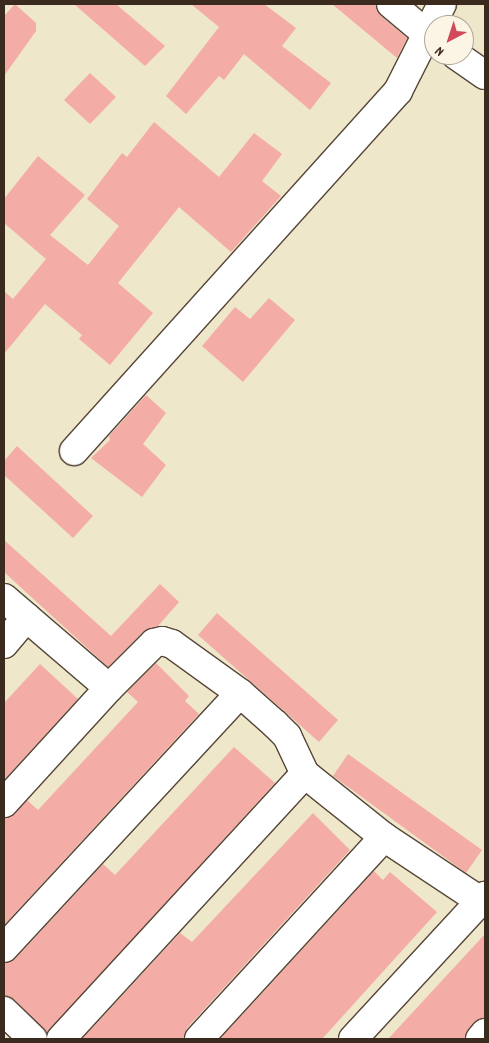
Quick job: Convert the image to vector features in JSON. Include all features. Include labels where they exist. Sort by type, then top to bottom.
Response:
[{"type":"street","points":[[391,4],[424,32]]},
{"type":"street","points":[[74,451],[398,91],[424,49]]},
{"type":"street","points":[[470,65],[485,75]]},
{"type":"street","points":[[4,598],[109,688]]},
{"type":"street","points":[[4,644],[27,617]]},
{"type":"street","points":[[4,803],[109,688],[154,643],[162,641],[172,644],[240,693],[287,736],[305,774],[384,837],[484,900],[353,1039]]},
{"type":"street","points":[[4,948],[240,693]]},
{"type":"street","points":[[61,1039],[305,774]]},
{"type":"street","points":[[199,1039],[384,837]]},
{"type":"street","points":[[4,1011],[33,1039]]},
{"type":"street","points":[[480,1039],[485,1033]]},
{"type":"building","points":[[15,4],[36,23],[36,31],[4,76],[4,16]]},
{"type":"building","points":[[74,4],[116,4],[165,46],[145,66]]},
{"type":"building","points":[[191,4],[264,4],[296,28],[282,46],[331,83],[310,110],[244,54],[224,80],[219,76],[186,114],[166,96],[219,27]]},
{"type":"building","points":[[332,4],[376,4],[381,16],[407,38],[397,58]]},
{"type":"building","points":[[90,73],[116,97],[90,124],[64,100]]},
{"type":"building","points":[[154,122],[219,177],[254,133],[282,154],[262,181],[281,196],[231,252],[179,207],[118,283],[153,313],[110,365],[79,339],[82,335],[45,304],[4,354],[4,291],[13,299],[46,259],[4,223],[4,199],[38,156],[85,195],[50,235],[88,265],[119,226],[87,199],[122,153],[127,157]]},
{"type":"building","points":[[269,298],[295,320],[243,382],[202,346],[235,307],[250,319]]},
{"type":"building","points":[[146,395],[166,413],[143,444],[166,465],[142,497],[91,458],[110,440],[109,436]]},
{"type":"building","points":[[17,446],[93,516],[73,538],[4,475],[4,461]]},
{"type":"building","points":[[4,540],[111,636],[160,584],[179,602],[158,626],[143,632],[108,667],[4,572]]},
{"type":"building","points":[[217,613],[338,720],[319,742],[198,635]]},
{"type":"building","points":[[156,663],[189,696],[185,701],[199,714],[4,925],[4,818],[15,814],[27,800],[38,810],[138,702],[127,692]]},
{"type":"building","points":[[40,664],[78,699],[4,780],[4,703]]},
{"type":"building","points":[[234,747],[275,783],[47,1033],[15,1000],[4,996],[4,963],[15,959],[103,864],[115,875]]},
{"type":"building","points":[[348,754],[482,850],[466,873],[333,776]]},
{"type":"building","points":[[313,813],[350,850],[187,1028],[184,1039],[82,1039],[180,933],[192,942]]},
{"type":"building","points":[[374,871],[383,880],[390,872],[437,912],[322,1039],[220,1039]]},
{"type":"building","points":[[485,934],[485,1018],[473,1023],[465,1039],[388,1039]]}]
